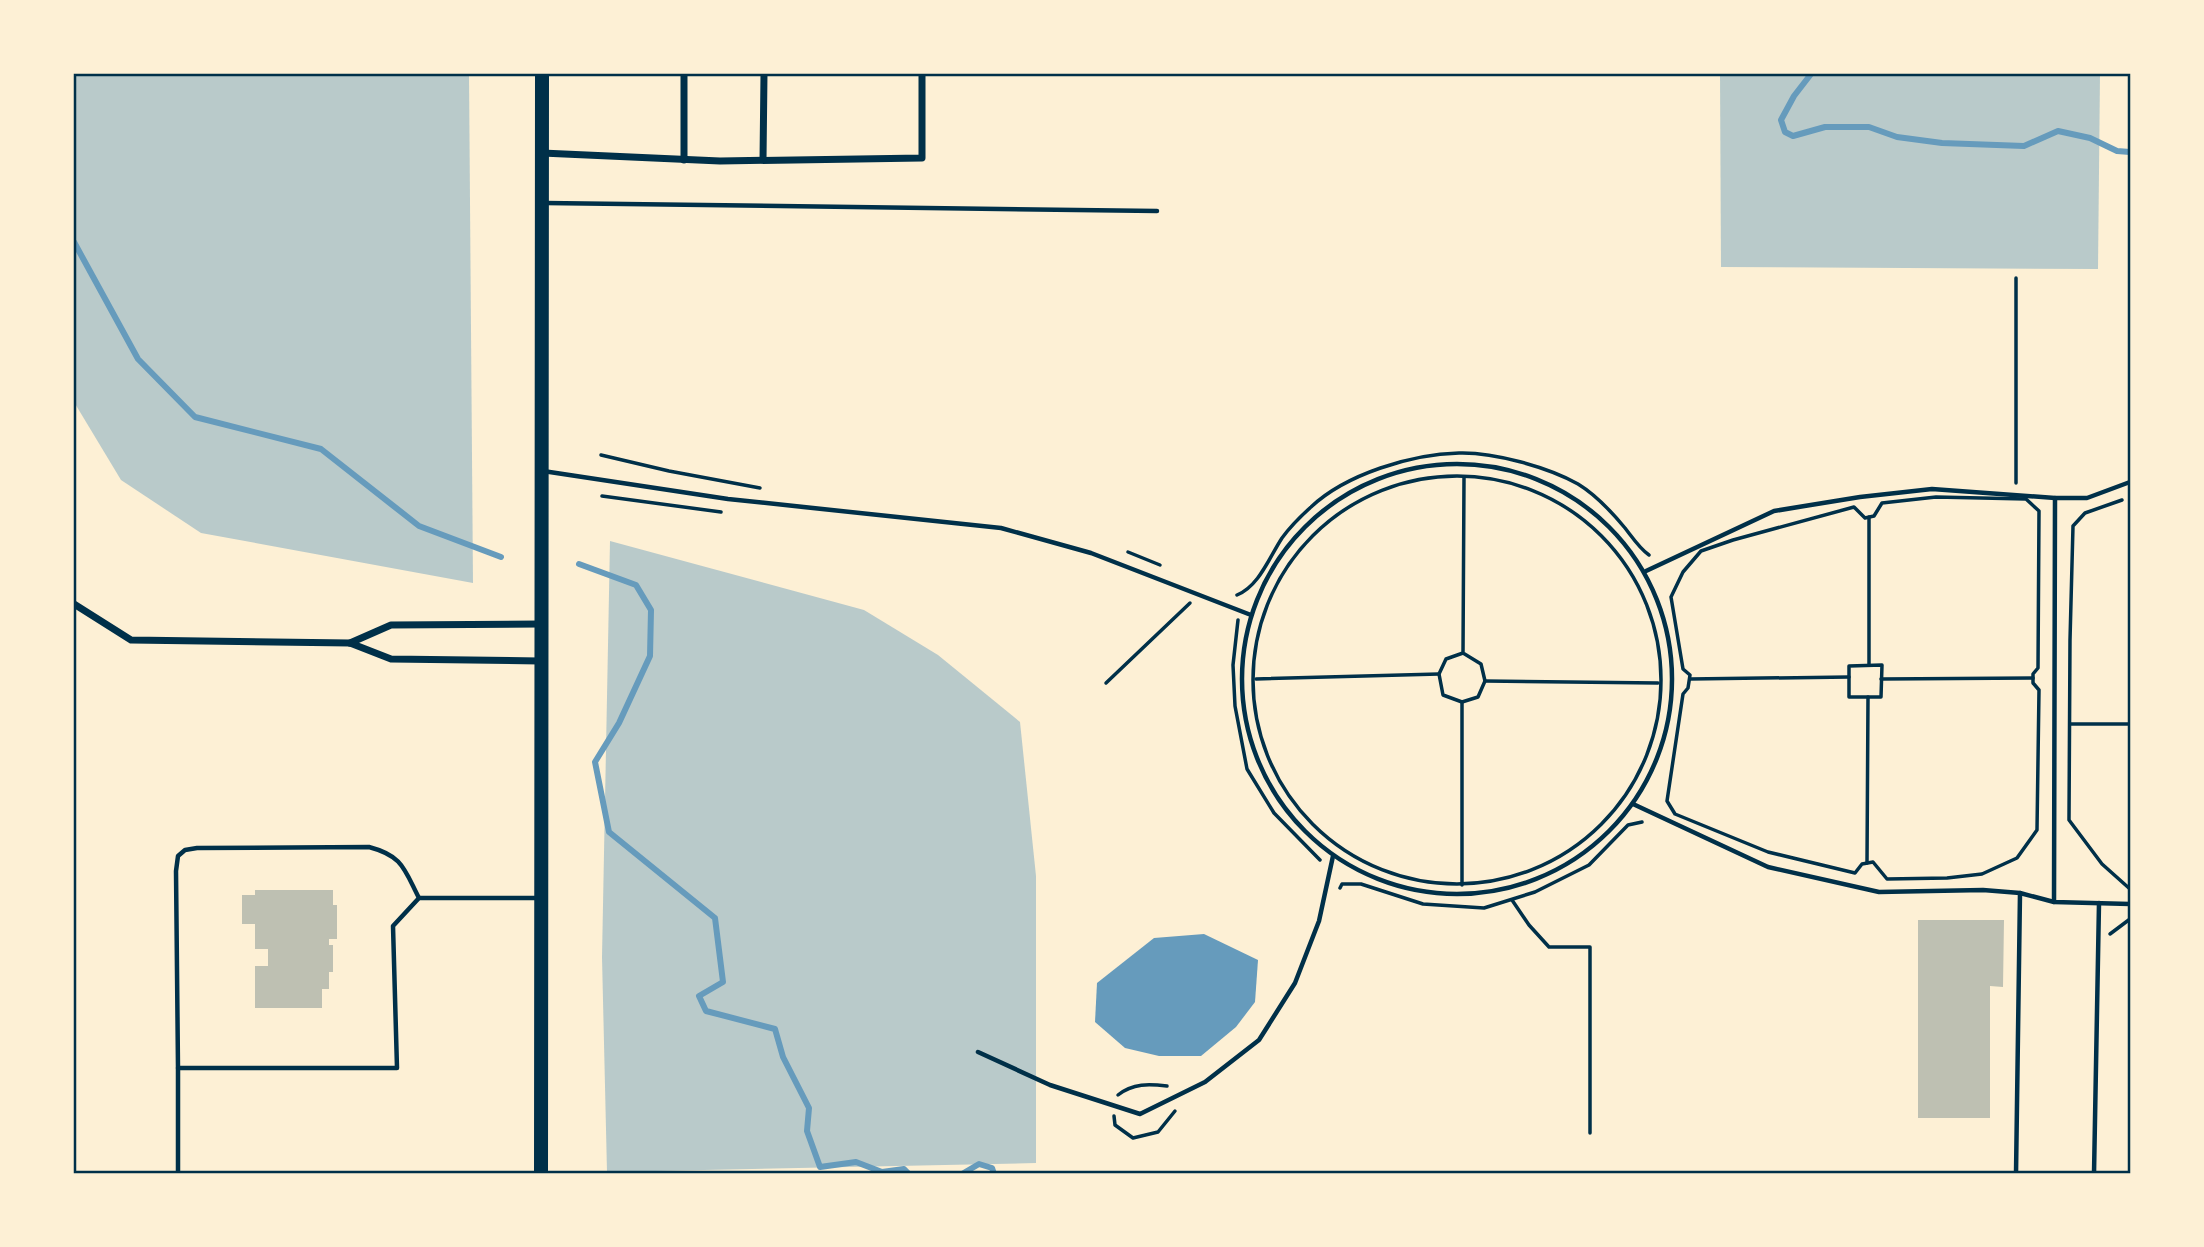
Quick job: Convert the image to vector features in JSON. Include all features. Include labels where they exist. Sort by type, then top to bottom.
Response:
[{"type":"main road","points":[[541,1174],[542,74]]},
{"type":"street","points":[[684,74],[684,160]]},
{"type":"street","points":[[763,160],[764,74]]},
{"type":"street","points":[[542,153],[684,160],[922,158],[922,74]]},
{"type":"street","points":[[74,604],[131,640],[350,643],[391,659],[540,661]]},
{"type":"street","points":[[350,643],[391,625],[540,624]]},
{"type":"lane","points":[[542,203],[1157,211]]},
{"type":"lane","points":[[1458,463],[1512,470],[1563,491],[1607,523],[1646,571],[1666,626],[1672,692],[1659,756],[1633,804],[1594,846],[1555,872],[1511,889],[1465,896],[1418,892],[1373,879],[1333,856],[1284,809],[1253,749],[1242,682],[1251,615],[1274,565],[1308,523],[1352,490],[1403,470],[1458,463]]},
{"type":"lane","points":[[542,471],[727,499],[1001,528],[1091,553],[1251,615]]},
{"type":"lane","points":[[1646,571],[1773,511],[1932,489],[2087,498],[2130,482]]},
{"type":"lane","points":[[2054,902],[2055,498]]},
{"type":"lane","points":[[1633,804],[1768,867],[1879,891],[1983,890],[2020,893],[2054,902],[2130,904]]},
{"type":"lane","points":[[178,1174],[178,856],[186,850],[197,848],[369,847],[386,852],[400,861],[419,898]]},
{"type":"lane","points":[[978,1052],[1050,1085],[1140,1114],[1205,1082],[1259,1040],[1295,983],[1319,921],[1333,856]]},
{"type":"lane","points":[[2016,1174],[2020,893]]},
{"type":"lane","points":[[178,1068],[397,1068],[393,926],[419,898],[541,898]]},
{"type":"lane","points":[[2094,1174],[2099,903]]},
{"type":"path","points":[[2016,278],[2016,485]]},
{"type":"path","points":[[1230,597],[1248,591],[1283,536],[1313,505],[1339,487],[1370,471],[1431,456],[1460,453],[1486,455],[1539,468],[1578,484],[1608,507],[1648,555],[1658,554]]},
{"type":"path","points":[[601,455],[768,490]]},
{"type":"path","points":[[1644,745],[1639,770],[1600,828],[1558,861],[1510,881],[1461,885],[1405,880],[1344,854],[1305,821],[1268,764],[1256,701],[1255,643],[1284,569],[1325,519],[1383,486],[1454,477],[1527,487],[1566,505],[1601,531],[1639,576],[1660,633],[1658,682],[1653,707]]},
{"type":"path","points":[[1463,653],[1464,478]]},
{"type":"path","points":[[602,496],[725,512]]},
{"type":"path","points":[[2130,496],[2085,513],[2073,527],[2069,724],[2069,820],[2102,864],[2130,889]]},
{"type":"path","points":[[1936,497],[2026,499],[2039,511],[2038,668],[2033,678],[2039,690],[2037,830],[2017,858],[1982,874],[1947,878],[1887,879],[1873,862],[1863,864],[1855,873],[1768,852],[1675,814],[1667,801],[1683,694],[1690,679],[1690,675],[1683,669],[1671,597],[1683,572],[1701,551],[1733,540],[1854,507],[1865,518],[1869,517],[1874,516],[1882,503],[1936,497]]},
{"type":"path","points":[[1869,517],[1869,665]]},
{"type":"path","points":[[1125,551],[1166,568]]},
{"type":"path","points":[[1106,683],[1192,601],[1179,596]]},
{"type":"path","points":[[1238,620],[1233,665],[1235,706],[1247,769],[1274,813],[1321,859],[1318,871]]},
{"type":"path","points":[[1463,653],[1481,664],[1485,681],[1478,696],[1462,702],[1443,695],[1439,674],[1446,659],[1463,653]]},
{"type":"path","points":[[1882,665],[1881,697],[1849,697],[1849,677],[1849,666],[1882,665]]},
{"type":"path","points":[[1255,679],[1439,674]]},
{"type":"path","points":[[1690,679],[1849,677]]},
{"type":"path","points":[[1881,679],[2033,678]]},
{"type":"path","points":[[1485,681],[1658,682]]},
{"type":"path","points":[[1867,863],[1868,697]]},
{"type":"path","points":[[1461,885],[1462,702]]},
{"type":"path","points":[[2069,724],[2130,724]]},
{"type":"path","points":[[1338,896],[1342,884],[1361,884],[1423,905],[1485,908],[1535,892],[1589,865],[1628,825],[1648,821]]},
{"type":"path","points":[[1512,900],[1529,925],[1549,947],[1590,947],[1590,1133]]},
{"type":"path","points":[[1112,1100],[1128,1087],[1149,1084],[1175,1087]]},
{"type":"path","points":[[1113,1112],[1115,1125],[1133,1138],[1158,1132],[1182,1103]]},
{"type":"shaded area","points":[[74,74],[469,74],[473,583],[201,533],[121,480],[74,402]]},
{"type":"shaded area","points":[[1720,74],[2100,74],[2098,269],[1721,267]]},
{"type":"shaded area","points":[[610,541],[864,610],[938,655],[1020,722],[1036,876],[1036,1163],[607,1172],[602,957]]},
{"type":"water","points":[[1204,934],[1258,960],[1255,1002],[1236,1027],[1201,1056],[1159,1056],[1125,1048],[1095,1022],[1097,983],[1154,938]]},
{"type":"building","points":[[255,890],[333,890],[333,905],[337,905],[337,939],[329,939],[329,945],[333,945],[333,972],[329,972],[329,989],[322,989],[322,1008],[255,1008],[255,966],[268,966],[268,949],[255,949],[255,924],[242,924],[242,895],[255,895]]},
{"type":"building","points":[[1918,920],[2004,920],[2003,987],[1990,986],[1990,1118],[1918,1118]]},
{"type":"waterway","points":[[1811,74],[1794,96],[1781,120],[1785,132],[1793,136],[1825,127],[1869,127],[1897,137],[1942,143],[2024,146],[2058,131],[2090,138],[2117,151],[2130,152]]},
{"type":"waterway","points":[[74,242],[138,359],[195,417],[321,449],[419,526],[501,557]]},
{"type":"waterway","points":[[579,564],[636,585],[651,610],[650,656],[619,723],[595,762],[609,832],[715,918],[723,982],[699,996],[706,1011],[775,1029],[783,1057],[809,1108],[807,1131],[820,1167],[856,1162],[882,1172],[904,1169],[909,1174]]},
{"type":"waterway","points":[[962,1174],[979,1164],[992,1168],[994,1174]]}]
